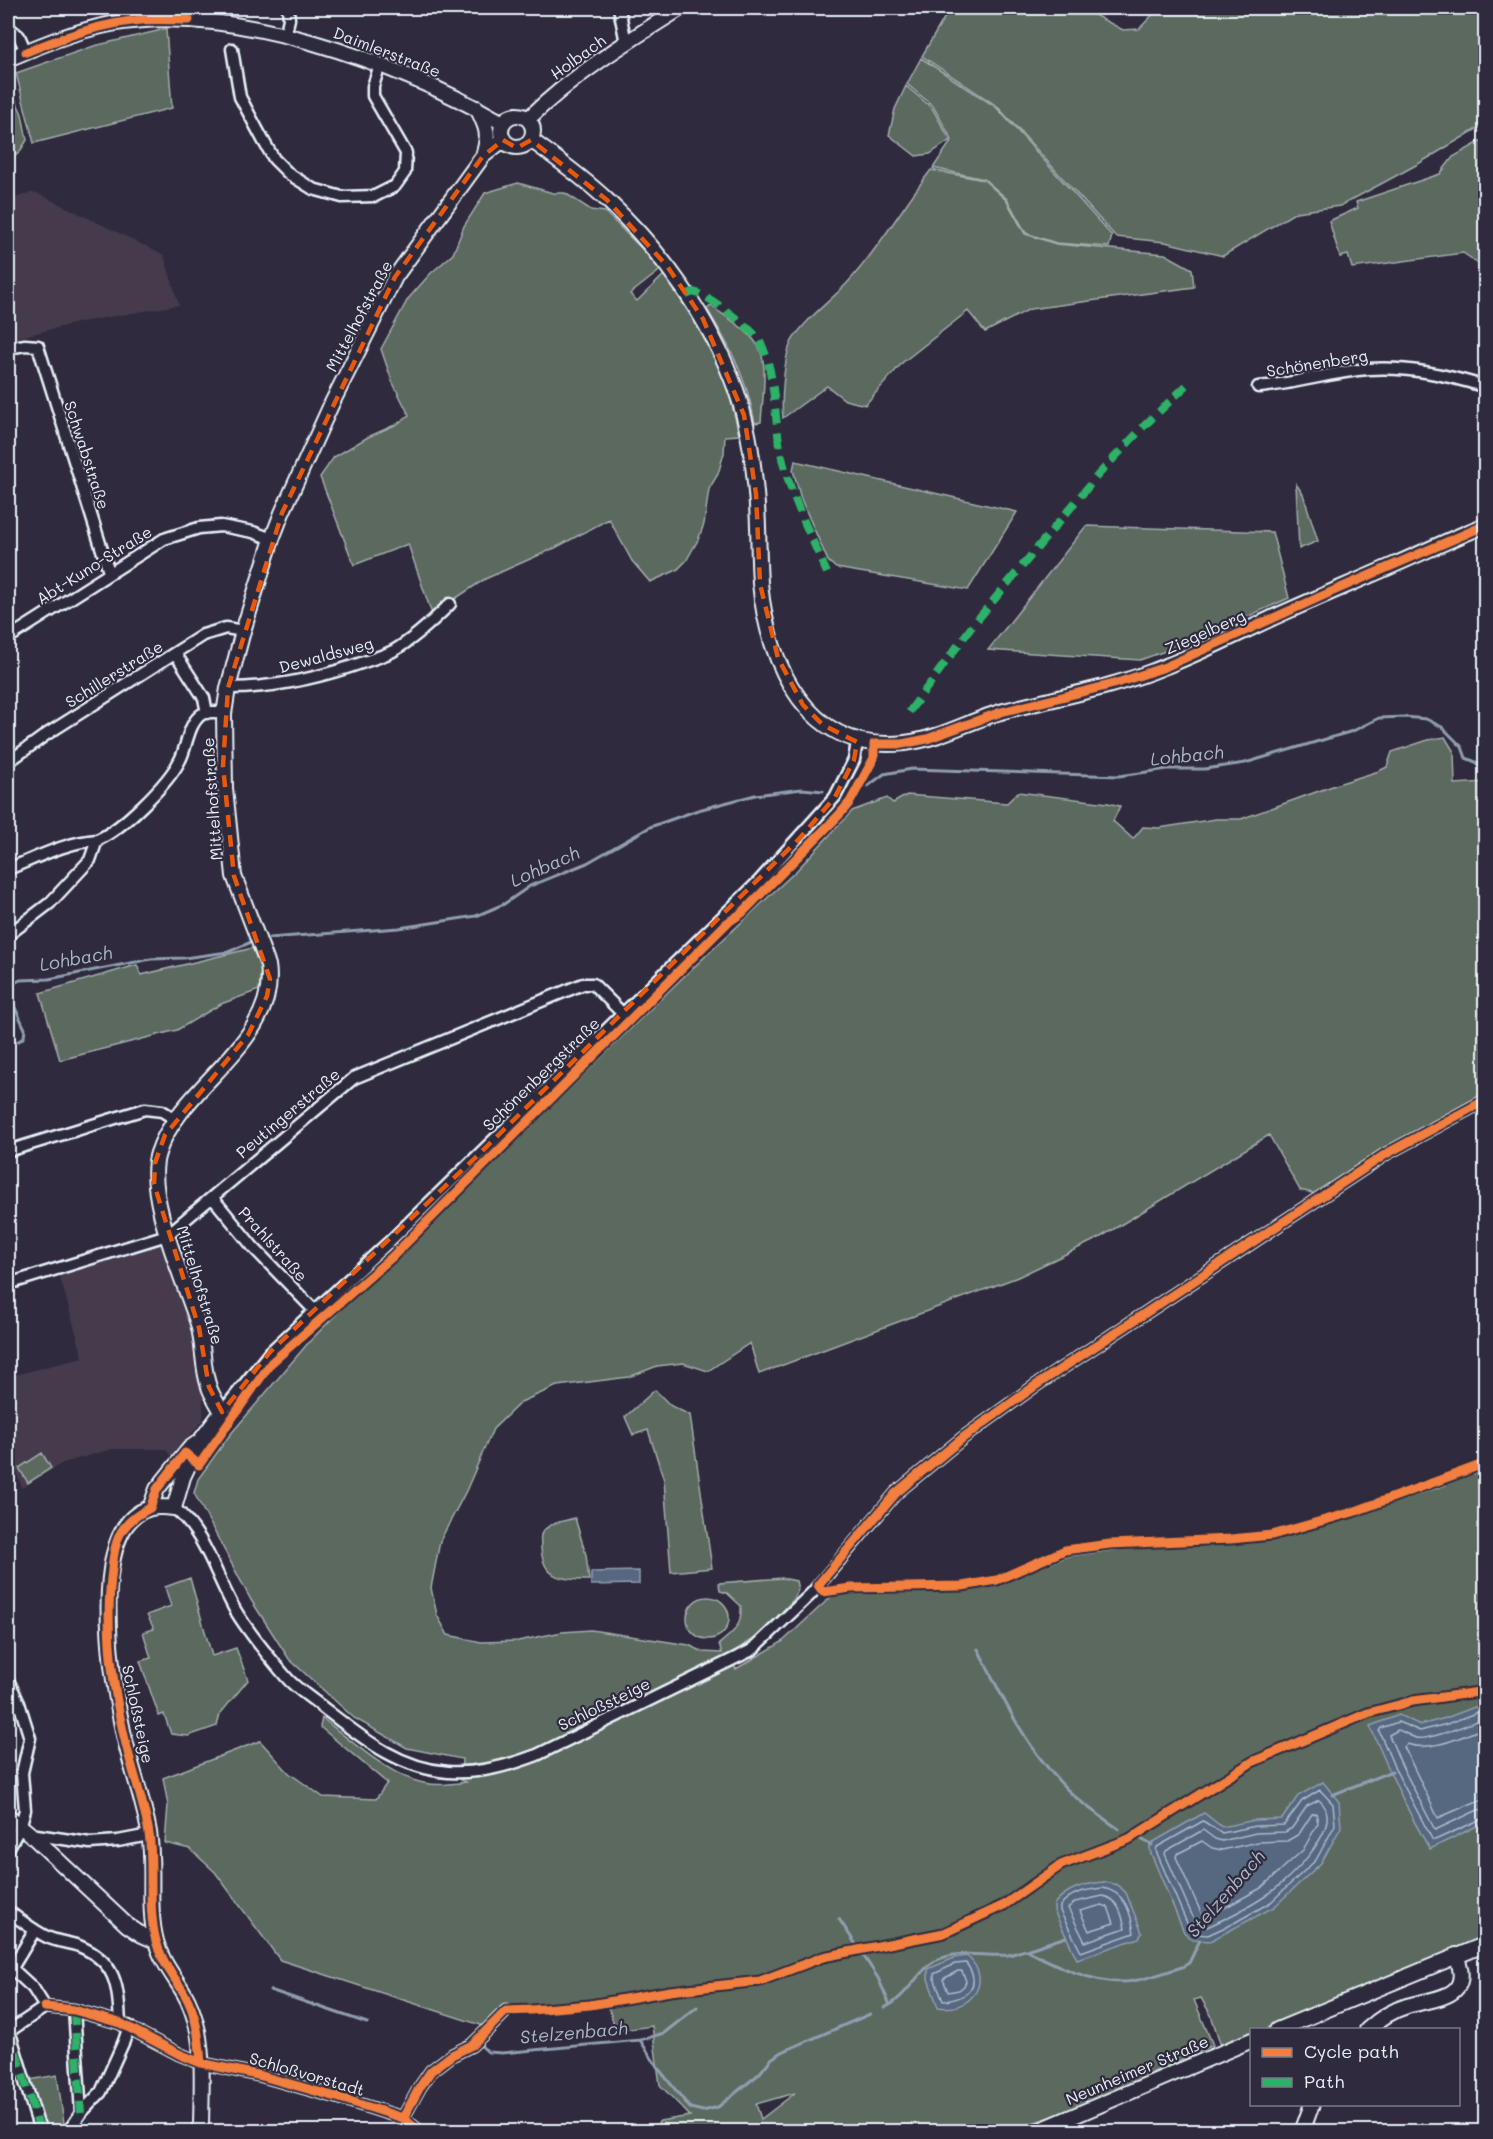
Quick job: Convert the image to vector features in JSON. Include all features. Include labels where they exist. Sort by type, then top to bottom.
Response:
[{"type":"street","points":[[285,36],[289,19],[288,8]]},
{"type":"street","points":[[619,8],[626,43]]},
{"type":"street","name":"Holbach","points":[[528,119],[545,102],[626,43],[681,8]]},
{"type":"street","name":"Daimlerstraße","points":[[8,59],[68,35],[111,24],[143,20],[204,22],[318,44],[380,65],[439,89],[503,123]]},
{"type":"street","points":[[8,27],[19,36],[26,52]]},
{"type":"street","points":[[232,49],[240,97],[274,159],[289,174],[313,189],[342,197],[375,195],[395,186],[405,172],[406,153],[373,96],[373,86],[380,65]]},
{"type":"street","name":"Mittelhofstraße","points":[[477,108],[487,127],[488,134],[483,156]]},
{"type":"street","points":[[515,115],[528,119],[534,130],[531,140],[517,148],[511,147],[503,140],[501,129],[503,123],[510,116],[515,115]]},
{"type":"street","name":"Mittelhofstraße","points":[[222,1412],[209,1387],[199,1328],[167,1235],[154,1184],[154,1163],[175,1119],[248,1035],[267,996],[270,978],[268,965],[234,876],[223,766],[228,688],[272,539],[302,468],[394,277],[483,156],[503,140]]},
{"type":"street","points":[[531,140],[607,200],[668,266],[703,319],[736,389],[744,415],[756,494],[760,584],[770,636],[778,658],[785,676],[803,705],[823,725],[857,742]]},
{"type":"street","name":"Schwabstraße","points":[[8,348],[25,345],[38,346],[109,572]]},
{"type":"street","name":"Schönenberg","points":[[1258,387],[1367,369],[1403,368],[1485,387]]},
{"type":"street","name":"Ziegelberg","points":[[857,742],[902,744],[927,739],[1001,712],[1114,684],[1165,667],[1485,525]]},
{"type":"street","name":"Abt-Kuno-Straße","points":[[8,638],[164,539],[199,528],[221,526],[272,539]]},
{"type":"street","name":"Dewaldsweg","points":[[228,688],[253,688],[290,682],[345,669],[393,651],[429,625],[450,604]]},
{"type":"street","name":"Schillerstraße","points":[[8,762],[47,734],[215,630],[226,628],[243,631]]},
{"type":"street","points":[[175,653],[204,699],[207,713]]},
{"type":"street","points":[[8,869],[66,846],[110,835],[161,788],[180,760],[196,720],[201,714],[225,713]]},
{"type":"street","name":"Schönenbergstraße","points":[[222,1412],[270,1352],[389,1242],[759,881],[835,798],[854,760],[857,742]]},
{"type":"street","points":[[8,935],[50,903],[90,860],[97,840]]},
{"type":"street","name":"Peutingerstraße","points":[[8,1284],[167,1235],[354,1078],[583,984],[593,984],[624,1015]]},
{"type":"street","name":"Schloßsteige","points":[[174,1508],[187,1518],[209,1554],[235,1609],[287,1679],[383,1752],[411,1765],[449,1772],[504,1767],[537,1755],[752,1650],[811,1594],[896,1493],[964,1437],[1035,1386],[1386,1154],[1485,1100]]},
{"type":"street","points":[[8,1151],[145,1109],[162,1112],[175,1119]]},
{"type":"street","name":"Prahlstraße","points":[[212,1197],[253,1247],[314,1310]]},
{"type":"street","points":[[200,1441],[190,1448],[157,1489],[150,1508],[174,1508],[183,1477],[200,1441],[222,1412]]},
{"type":"street","name":"Schloßsteige","points":[[150,1508],[137,1514],[127,1523],[120,1534],[114,1554],[109,1592],[113,1676],[123,1733],[143,1803],[149,1835],[153,1923],[156,1941],[162,1958],[185,1995],[194,2015],[201,2063],[201,2132]]},
{"type":"street","points":[[8,1680],[19,1703],[30,1738],[22,1773],[25,1830],[8,1849]]},
{"type":"street","points":[[8,1816],[127,1925],[156,1941]]},
{"type":"street","points":[[25,1830],[90,1843],[149,1835]]},
{"type":"street","points":[[8,1911],[49,1938],[80,1947],[97,1958],[111,1971],[118,1989],[124,2024],[124,2041],[100,2092],[68,2132]]},
{"type":"street","points":[[35,1930],[10,1966],[33,1988],[45,2007],[8,2031],[42,2132]]},
{"type":"street","points":[[1282,2028],[1485,1944]]},
{"type":"street","points":[[1370,2028],[1389,2014],[1405,2007],[1440,1998],[1458,1988],[1462,1971],[1456,1955]]},
{"type":"street","name":"Schloßvorstadt","points":[[45,2007],[74,2010],[124,2024],[179,2054],[201,2063],[262,2076],[403,2118],[420,2132]]},
{"type":"street","points":[[74,2010],[81,2113]]},
{"type":"street","points":[[403,2118],[431,2071],[452,2055],[477,2042],[506,2011]]},
{"type":"street","name":"Neunheimer Straße","points":[[1036,2132],[1250,2040]]},
{"type":"street","points":[[1302,2132],[1311,2106]]},
{"type":"highlighted area","points":[[503,140],[517,148],[531,140],[607,200],[667,266],[703,319],[744,415],[756,494],[760,584],[778,658],[803,705],[823,725],[857,742],[854,760],[835,797],[799,839],[474,1159],[270,1352],[222,1412],[209,1387],[199,1328],[154,1184],[155,1163],[165,1135],[248,1035],[267,996],[270,979],[234,876],[223,766],[228,688],[282,513],[395,277],[483,156]]},
{"type":"shaded area","points":[[37,193],[164,255],[179,305],[81,322],[8,340],[8,200]]},
{"type":"shaded area","points":[[163,1242],[192,1327],[203,1391],[203,1420],[172,1457],[165,1449],[112,1449],[63,1463],[22,1488],[8,1448],[8,1377],[83,1357],[59,1274]]},
{"type":"green space","points":[[950,8],[1081,8],[1123,30],[1139,29],[1159,8],[1485,8],[1485,124],[1418,164],[1340,206],[1296,212],[1223,256],[1165,242],[1116,237],[997,106],[922,56]]},
{"type":"green space","points":[[166,29],[172,108],[34,143],[16,73],[94,46]]},
{"type":"green space","points":[[921,58],[996,107],[1112,236],[1109,247],[1056,243],[1026,233],[1007,199],[984,179],[933,168],[952,140],[933,106],[907,84]]},
{"type":"green space","points":[[8,83],[22,114],[27,140],[19,153],[8,161]]},
{"type":"green space","points":[[906,86],[932,108],[950,140],[930,154],[916,156],[889,135],[895,109]]},
{"type":"green space","points":[[1485,139],[1485,263],[1478,263],[1463,253],[1352,268],[1348,255],[1340,257],[1329,221],[1358,208],[1356,202],[1440,174],[1453,157]]},
{"type":"green space","points":[[931,170],[984,180],[1006,200],[1025,234],[1056,244],[1165,254],[1192,269],[1194,287],[1030,309],[985,332],[968,311],[903,362],[865,405],[845,400],[827,386],[783,418],[784,378],[792,341],[804,325],[860,268]]},
{"type":"green space","points":[[518,183],[553,193],[565,193],[591,210],[605,212],[656,263],[660,268],[658,272],[630,294],[637,301],[664,275],[693,320],[719,368],[739,435],[725,436],[724,453],[718,474],[709,489],[704,524],[686,561],[677,570],[650,582],[632,561],[609,519],[555,548],[485,579],[432,614],[408,544],[354,565],[320,477],[334,457],[368,437],[397,424],[409,415],[392,381],[381,349],[408,299],[430,274],[453,254],[464,226],[485,193]]},
{"type":"green space","points":[[711,306],[745,331],[760,350],[764,366],[761,422],[755,423],[737,363],[707,309]]},
{"type":"green space","points":[[795,461],[1017,512],[968,590],[836,568],[828,561],[801,499],[793,470]]},
{"type":"green space","points":[[1296,484],[1303,494],[1318,541],[1299,549]]},
{"type":"green space","points":[[1086,526],[1272,532],[1289,598],[1188,643],[1140,660],[988,650]]},
{"type":"green space","points":[[1445,737],[1454,752],[1455,784],[1485,782],[1485,1096],[1435,1122],[1316,1194],[1300,1190],[1269,1135],[1099,1238],[1018,1277],[759,1374],[750,1343],[708,1371],[683,1363],[657,1366],[629,1377],[557,1386],[521,1402],[493,1429],[466,1491],[440,1541],[431,1588],[437,1615],[448,1635],[481,1642],[518,1641],[562,1632],[591,1630],[689,1645],[702,1652],[722,1653],[719,1644],[736,1628],[740,1619],[741,1606],[727,1593],[720,1591],[719,1583],[782,1578],[796,1581],[798,1590],[794,1599],[759,1636],[726,1656],[736,1669],[782,1642],[834,1594],[936,1592],[1005,1581],[1068,1556],[1137,1547],[1249,1542],[1342,1520],[1446,1485],[1446,1481],[1485,1471],[1485,1944],[1279,2028],[1250,2028],[1250,2040],[1223,2052],[1211,2015],[1201,1998],[1194,2000],[1213,2045],[1067,2112],[1005,2131],[651,2131],[660,2121],[690,2116],[660,2085],[652,2026],[616,2031],[608,2006],[508,2016],[496,2030],[280,1960],[215,1872],[190,1849],[165,1843],[168,1805],[163,1778],[260,1741],[289,1773],[323,1797],[376,1799],[387,1783],[320,1727],[322,1718],[384,1765],[411,1779],[434,1784],[466,1782],[461,1780],[462,1759],[407,1748],[354,1718],[289,1659],[251,1600],[194,1493],[198,1479],[229,1436],[309,1342],[679,981],[797,870],[852,811],[887,798],[893,803],[907,795],[1007,803],[1018,792],[1120,806],[1113,821],[1133,839],[1143,827],[1159,828],[1216,819],[1241,819],[1379,771],[1387,767],[1392,752]],"holes":[[[795,2093],[761,2119],[756,2104]]]},
{"type":"green space","points":[[253,948],[261,967],[259,990],[221,1004],[177,1030],[60,1060],[40,993],[137,965],[141,975]]},
{"type":"green space","points":[[655,1390],[671,1406],[690,1415],[712,1568],[671,1572],[664,1480],[648,1430],[633,1435],[625,1417]]},
{"type":"green space","points":[[42,1453],[51,1468],[28,1483],[19,1468]]},
{"type":"green space","points":[[575,1518],[586,1555],[589,1580],[556,1576],[550,1572],[543,1558],[542,1532],[555,1523]]},
{"type":"green space","points":[[190,1578],[212,1656],[236,1648],[248,1680],[220,1714],[217,1726],[188,1736],[171,1734],[164,1714],[159,1716],[140,1661],[151,1658],[143,1632],[154,1629],[147,1615],[171,1606],[165,1587]]},
{"type":"green space","points":[[708,1597],[723,1603],[729,1618],[723,1633],[708,1639],[693,1633],[687,1618],[693,1603]]},
{"type":"green space","points":[[57,2075],[65,2130],[47,2131],[29,2080]]},
{"type":"water","points":[[639,1571],[639,1584],[591,1585],[591,1572]]},
{"type":"water","points":[[1485,1703],[1485,1822],[1430,1849],[1405,1804],[1370,1726],[1399,1715],[1420,1725]]},
{"type":"water","points":[[1323,1782],[1339,1802],[1341,1827],[1321,1863],[1274,1907],[1210,1941],[1193,1940],[1184,1932],[1150,1851],[1150,1844],[1204,1813],[1222,1827],[1255,1820],[1282,1819],[1298,1796]]},
{"type":"water","points":[[1104,1882],[1118,1885],[1126,1893],[1142,1933],[1139,1938],[1077,1959],[1054,1911],[1054,1904],[1064,1894],[1076,1888]]},
{"type":"water","points":[[967,1956],[979,1975],[979,1985],[975,1993],[960,2005],[950,2008],[938,2007],[928,1979],[928,1969],[954,1958]]},
{"type":"waterway","name":"Lohbach","points":[[868,786],[884,774],[912,769],[1119,776],[1168,769],[1205,769],[1245,763],[1353,731],[1379,718],[1405,717],[1426,719],[1442,727],[1462,747],[1466,758],[1478,763],[1486,763]]},
{"type":"waterway","name":"Lohbach","points":[[269,938],[399,928],[476,916],[504,904],[530,886],[587,863],[650,827],[698,810],[755,795],[802,789],[823,791]]},
{"type":"waterway","name":"Lohbach","points":[[13,984],[20,980],[49,979],[151,959],[184,958],[228,952],[249,943]]},
{"type":"waterway","name":"Lohbach","points":[[8,1042],[19,1041],[24,1037],[25,1029],[9,995]]},
{"type":"waterway","points":[[978,1649],[1015,1719],[1048,1768],[1074,1796],[1119,1829]]},
{"type":"waterway","name":"Stelzenbach","points":[[1332,1795],[1392,1771]]},
{"type":"waterway","points":[[1135,1836],[1152,1845]]},
{"type":"waterway","points":[[839,1919],[855,1943]]},
{"type":"waterway","points":[[1026,1950],[1066,1937]]},
{"type":"waterway","name":"Stelzenbach","points":[[884,2008],[899,1998],[929,1965],[953,1955],[1008,1955],[1026,1950],[1085,1976],[1130,1982],[1189,1963],[1200,1940]]},
{"type":"waterway","points":[[863,1955],[878,1978],[890,2005]]},
{"type":"waterway","name":"Stelzenbach","points":[[270,1990],[367,2023]]},
{"type":"waterway","points":[[640,2040],[664,2033],[697,2007]]},
{"type":"waterway","name":"Stelzenbach","points":[[477,2042],[488,2052],[502,2053],[640,2040],[658,2068],[690,2108],[703,2111],[718,2107],[759,2074],[771,2059],[784,2051],[870,2014]]},
{"type":"marked path","points":[[686,295],[693,292],[716,303],[750,330],[763,347],[771,375],[785,469],[801,514],[827,573]]},
{"type":"marked path","points":[[909,712],[973,625],[1098,475],[1188,384]]},
{"type":"marked path","points":[[74,2010],[81,2113]]},
{"type":"marked path","points":[[9,2030],[42,2132]]},
{"type":"cycle path","points":[[26,52],[69,36],[112,24],[142,20],[189,20]]},
{"type":"cycle path","points":[[201,2063],[192,2009],[164,1962],[153,1928],[149,1833],[119,1711],[112,1671],[109,1630],[110,1589],[118,1538],[129,1522],[150,1508],[157,1489],[185,1453],[199,1465],[271,1363],[392,1257],[727,923],[742,913],[839,815],[850,802],[874,758],[874,744],[902,744],[927,739],[1001,712],[1114,684],[1165,667],[1486,525]]},
{"type":"cycle path","points":[[1486,1100],[1386,1154],[1035,1386],[964,1437],[896,1493],[818,1585],[823,1592],[851,1588],[962,1586],[997,1580],[1065,1550],[1110,1544],[1272,1535],[1353,1512],[1486,1463]]},
{"type":"cycle path","points":[[403,2118],[431,2071],[452,2055],[472,2045],[506,2011],[590,2005],[670,1991],[760,1981],[823,1957],[944,1933],[1004,1905],[1061,1865],[1129,1839],[1252,1762],[1368,1713],[1413,1701],[1479,1692],[1486,1689]]},
{"type":"cycle path","points":[[45,2007],[74,2010],[120,2023],[201,2063],[262,2076],[340,2098],[403,2118],[420,2132]]}]
